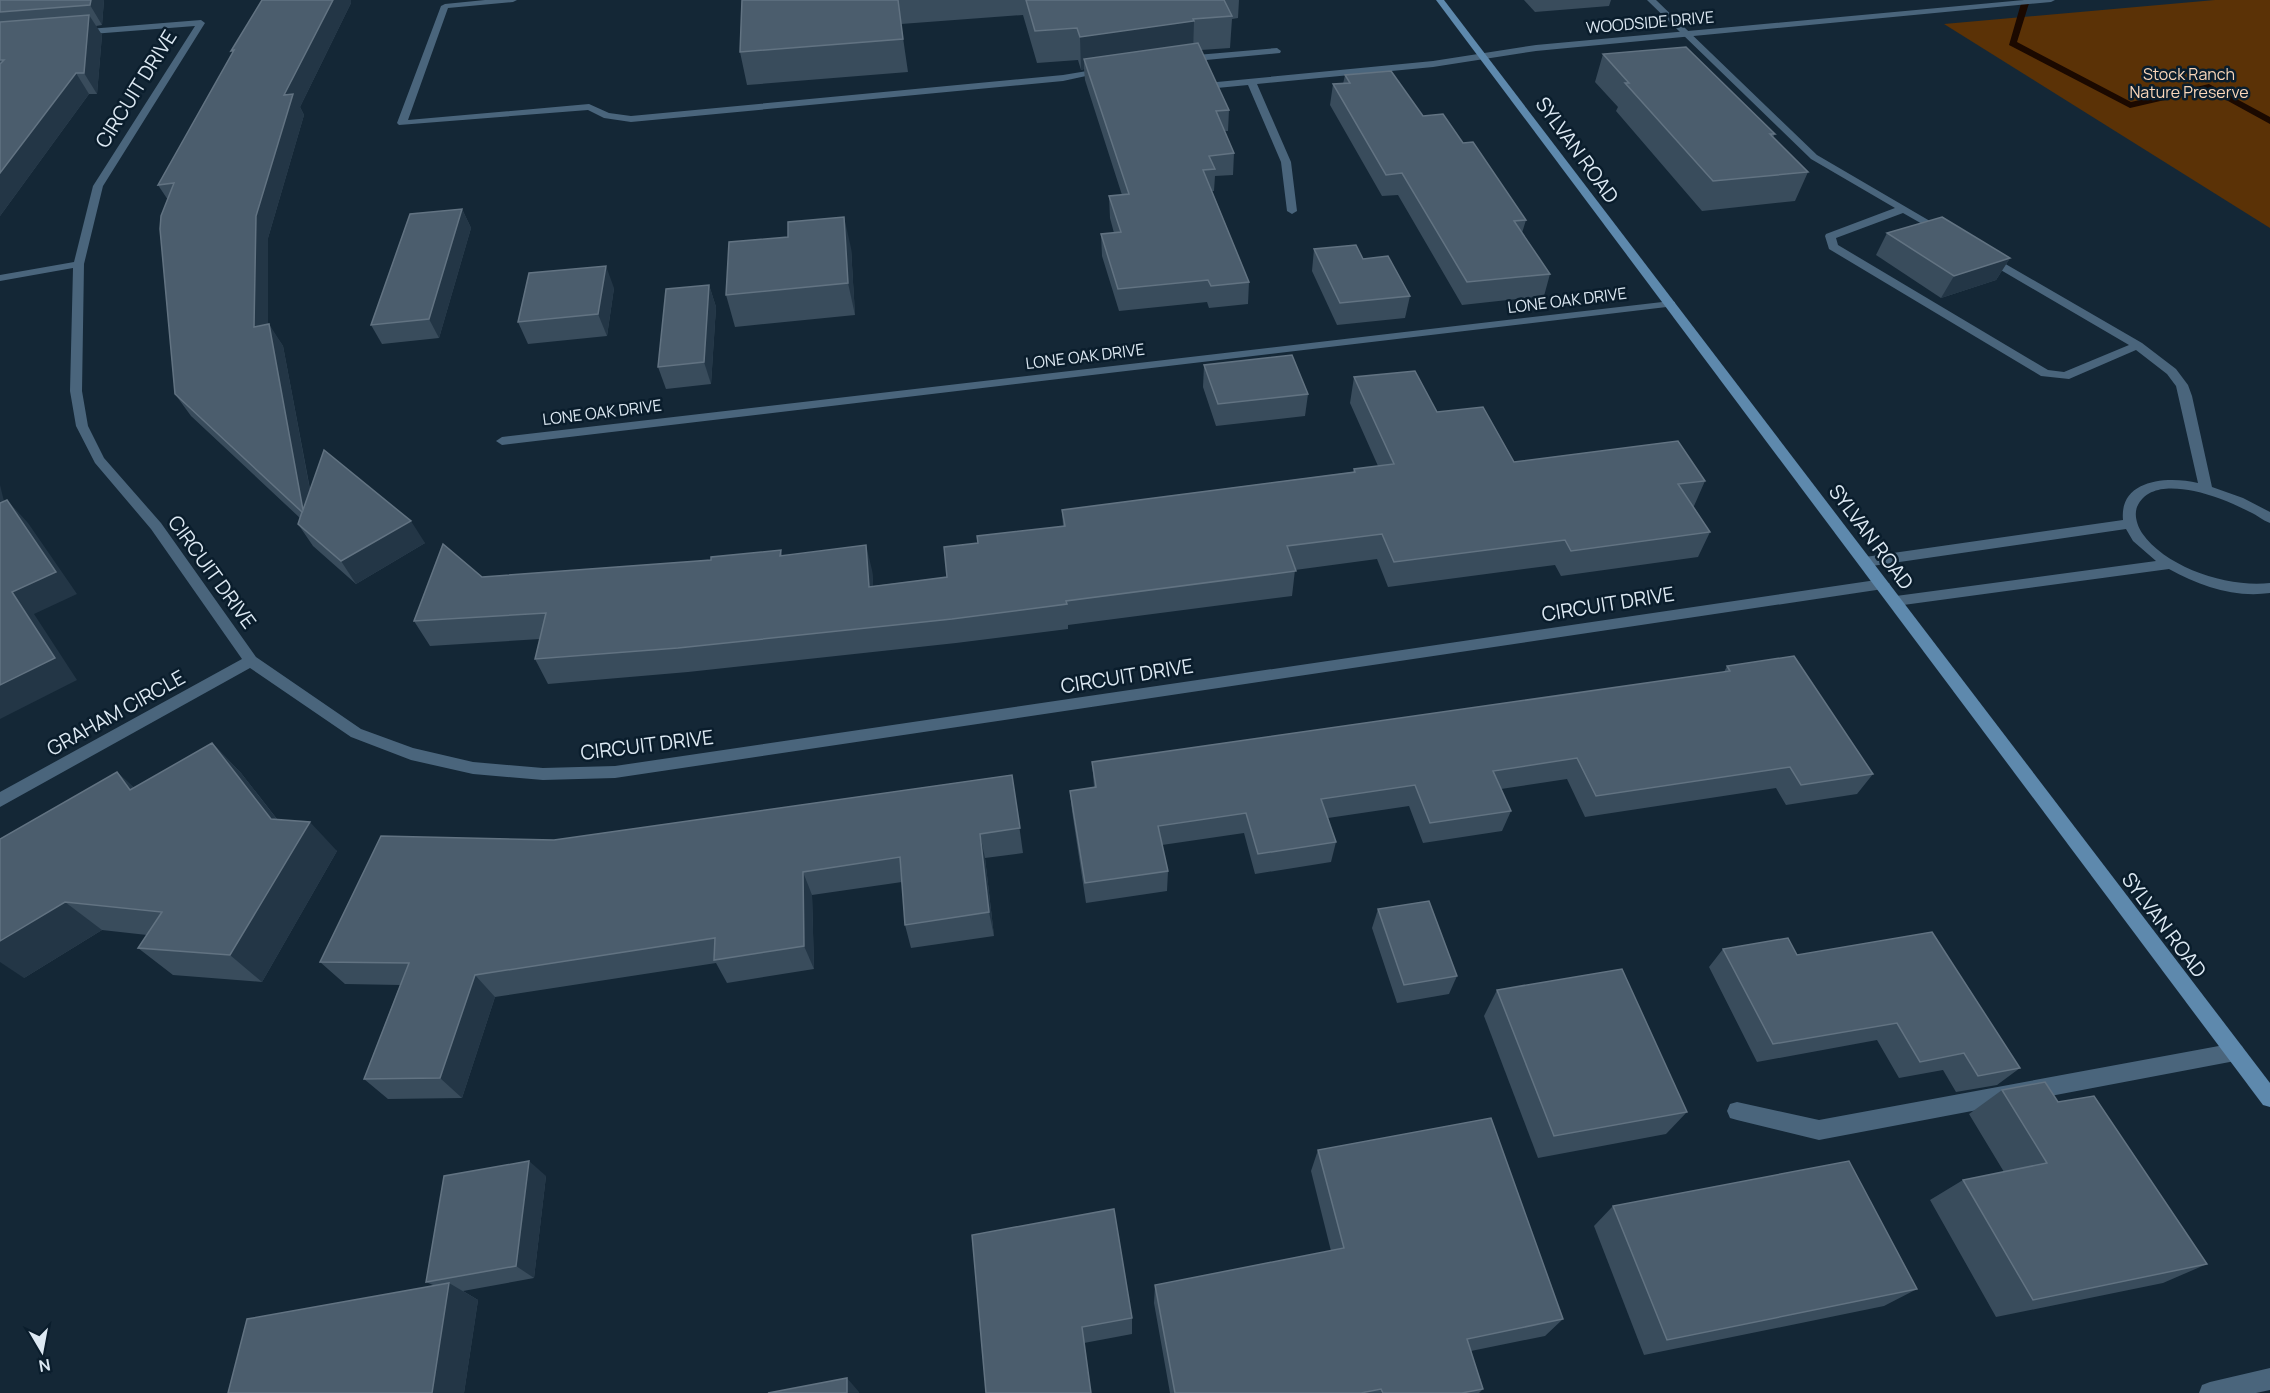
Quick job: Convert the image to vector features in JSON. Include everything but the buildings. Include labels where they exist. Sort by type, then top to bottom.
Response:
[{"type":"main road","name":"SYLVAN ROAD","points":[[1440,0],[2270,1098]]},
{"type":"street","points":[[513,0],[446,6],[402,123],[589,107],[607,116],[631,119],[1051,80],[1120,69]]},
{"type":"street","points":[[1651,0],[1814,157],[1954,238]]},
{"type":"street","name":"WOODSIDE DRIVE","points":[[1217,85],[1688,34],[2051,0]]},
{"type":"street","name":"CIRCUIT DRIVE","points":[[59,34],[201,23],[98,186],[79,264],[76,391],[82,426],[99,460],[156,526],[251,661],[356,733],[411,754],[496,770],[543,774],[615,772],[1883,584]]},
{"type":"street","points":[[1177,60],[1277,51]]},
{"type":"street","points":[[1252,83],[1286,162],[1292,211]]},
{"type":"street","points":[[1903,208],[1830,236],[1833,247],[2045,374],[2065,376],[2138,345]]},
{"type":"street","points":[[1974,250],[2138,345],[2167,366],[2182,383],[2206,489]]},
{"type":"street","points":[[0,278],[79,264]]},
{"type":"street","name":"LONE OAK DRIVE","points":[[502,441],[1671,304]]},
{"type":"street","points":[[2270,518],[2241,500],[2206,489],[2163,484],[2144,490],[2132,499],[2128,513],[2131,524],[2148,548],[2170,564],[2199,578],[2228,587],[2257,590],[2270,588]]},
{"type":"street","points":[[1865,561],[2131,524]]},
{"type":"street","points":[[1896,602],[2170,564]]},
{"type":"street","name":"GRAHAM CIRCLE","points":[[0,800],[251,661]]},
{"type":"street","points":[[1737,1112],[1819,1130],[2235,1052]]},
{"type":"street","points":[[2210,1393],[2270,1378]]},
{"type":"green space","name":"Stock Ranch Nature Preserve","points":[[2215,0],[2270,0],[2270,228],[1944,24]]},
{"type":"waterway","points":[[2026,0],[2012,43],[2130,105],[2209,87],[2270,121]]}]
